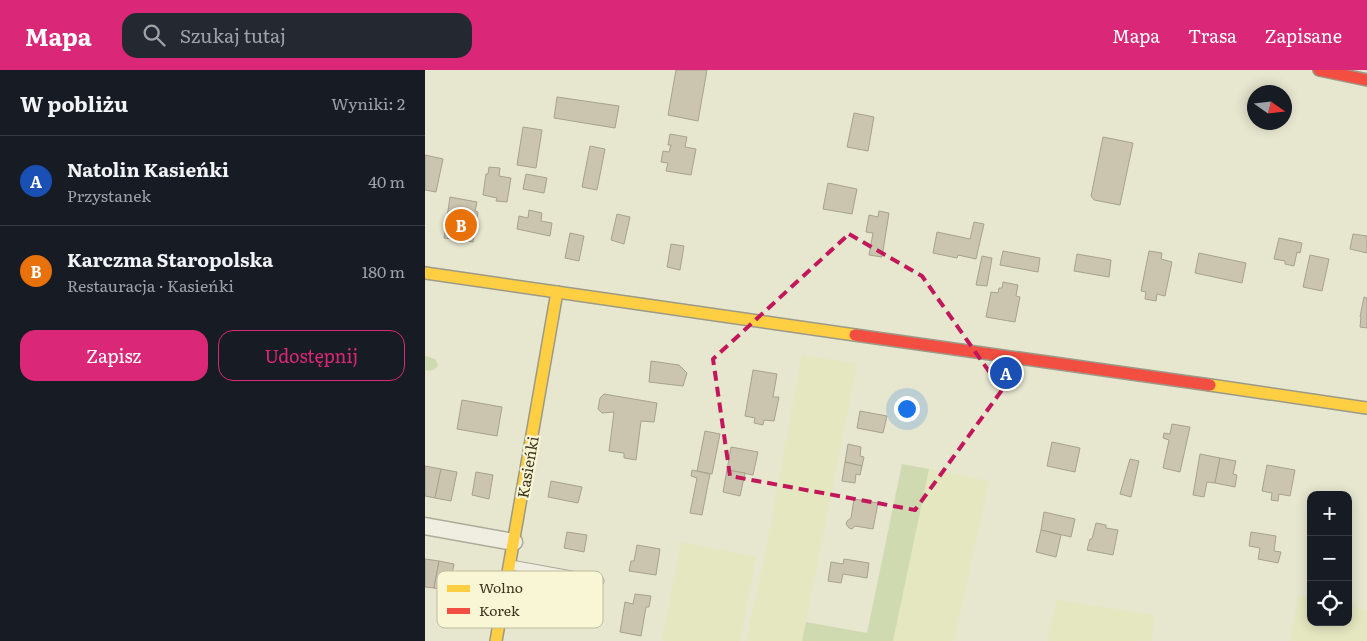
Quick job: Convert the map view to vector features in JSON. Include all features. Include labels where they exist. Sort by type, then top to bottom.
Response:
[{"type":"street","points":[[1319,70],[1367,80]]},
{"type":"street","points":[[425,273],[1367,408]]},
{"type":"street","name":"Kasieńki","points":[[509,571],[557,292]]},
{"type":"street","points":[[425,526],[514,542]]},
{"type":"street","name":"Kasieńki","points":[[496,641],[498,628]]},
{"type":"lane","points":[[510,565],[541,571]]},
{"type":"highlighted area","points":[[849,234],[922,276],[1002,390],[915,510],[730,476],[713,359]]},
{"type":"green space","points":[[802,355],[857,364],[802,641],[746,641],[764,560]]},
{"type":"green space","points":[[425,356],[435,359],[438,365],[436,368],[425,370]]},
{"type":"green space","points":[[902,464],[929,469],[893,641],[802,641],[806,622],[867,633]]},
{"type":"green space","points":[[929,469],[989,481],[954,641],[893,641]]},
{"type":"green space","points":[[681,542],[756,557],[740,641],[662,641]]},
{"type":"green space","points":[[1298,596],[1307,596],[1307,626],[1352,626],[1352,606],[1367,612],[1367,641],[1290,641]]},
{"type":"green space","points":[[1057,600],[1154,615],[1151,641],[1047,641]]},
{"type":"building","points":[[676,70],[707,70],[698,121],[668,115]]},
{"type":"building","points":[[557,97],[619,106],[615,128],[554,118]]},
{"type":"building","points":[[854,113],[874,117],[868,151],[847,147]]},
{"type":"building","points":[[523,127],[542,130],[536,168],[517,165]]},
{"type":"building","points":[[670,134],[687,137],[685,147],[696,149],[691,175],[666,171],[668,163],[661,162],[663,151],[669,152],[671,145],[668,145]]},
{"type":"building","points":[[1103,137],[1133,143],[1120,205],[1094,200],[1091,196]]},
{"type":"building","points":[[590,146],[605,149],[597,190],[582,187]]},
{"type":"building","points":[[425,155],[443,159],[436,192],[425,190]]},
{"type":"building","points":[[489,167],[500,168],[499,176],[511,178],[507,202],[496,201],[497,198],[483,195]]},
{"type":"building","points":[[526,174],[547,178],[544,193],[523,189]]},
{"type":"building","points":[[828,183],[857,189],[852,214],[823,209]]},
{"type":"building","points":[[450,197],[477,202],[475,211],[478,212],[473,242],[444,238]]},
{"type":"building","points":[[529,210],[542,213],[541,221],[552,223],[550,236],[517,229],[519,216],[528,218]]},
{"type":"building","points":[[879,211],[889,213],[882,257],[869,255],[873,233],[866,232],[869,215],[878,217]]},
{"type":"building","points":[[617,214],[630,217],[624,244],[611,240]]},
{"type":"building","points":[[974,222],[984,224],[976,259],[958,255],[957,258],[933,253],[937,232],[970,239]]},
{"type":"building","points":[[570,233],[584,236],[579,261],[565,258]]},
{"type":"building","points":[[1353,234],[1367,236],[1367,253],[1350,249]]},
{"type":"building","points":[[1279,238],[1302,243],[1300,253],[1297,252],[1294,266],[1285,264],[1285,261],[1274,259]]},
{"type":"building","points":[[671,244],[684,246],[680,270],[667,267]]},
{"type":"building","points":[[1003,251],[1040,258],[1038,272],[1000,265]]},
{"type":"building","points":[[1149,251],[1162,253],[1161,259],[1172,262],[1165,296],[1157,294],[1156,301],[1145,299],[1146,292],[1141,291]]},
{"type":"building","points":[[1199,253],[1246,263],[1242,283],[1195,273]]},
{"type":"building","points":[[1077,254],[1111,260],[1109,277],[1074,271]]},
{"type":"building","points":[[1310,255],[1329,259],[1322,291],[1303,287]]},
{"type":"building","points":[[982,256],[992,258],[987,286],[976,285]]},
{"type":"building","points":[[1003,282],[1018,285],[1016,296],[1020,297],[1015,322],[986,317],[991,292],[998,293],[999,288],[1002,288]]},
{"type":"building","points":[[1364,297],[1367,298],[1367,328],[1360,327]]},
{"type":"building","points":[[651,361],[679,365],[687,373],[683,386],[649,382]]},
{"type":"building","points":[[753,370],[777,374],[773,397],[779,397],[774,421],[764,420],[763,425],[754,423],[755,418],[745,416]]},
{"type":"building","points":[[604,394],[657,403],[654,422],[641,421],[636,460],[624,458],[624,453],[609,451],[614,412],[602,413],[598,409],[600,398]]},
{"type":"building","points":[[462,400],[502,407],[497,436],[457,429]]},
{"type":"building","points":[[860,411],[887,416],[883,433],[857,428]]},
{"type":"building","points":[[1172,424],[1190,427],[1180,472],[1163,468],[1169,440],[1163,438],[1164,433],[1170,434]]},
{"type":"building","points":[[705,431],[720,434],[712,474],[697,471]]},
{"type":"building","points":[[1052,442],[1080,448],[1075,472],[1047,466]]},
{"type":"building","points":[[848,444],[861,447],[860,456],[864,457],[862,466],[845,462]]},
{"type":"building","points":[[731,447],[758,452],[753,475],[727,470]]},
{"type":"building","points":[[1200,454],[1220,458],[1215,483],[1207,482],[1204,497],[1193,495]]},
{"type":"building","points":[[1220,458],[1236,461],[1233,474],[1237,475],[1235,487],[1215,483]]},
{"type":"building","points":[[1130,459],[1139,461],[1131,497],[1120,494]]},
{"type":"building","points":[[845,462],[862,466],[860,475],[856,474],[855,483],[842,481]]},
{"type":"building","points":[[1267,465],[1295,470],[1290,496],[1279,494],[1278,501],[1271,500],[1272,493],[1262,491]]},
{"type":"building","points":[[425,466],[441,469],[435,498],[425,496]]},
{"type":"building","points":[[441,469],[457,472],[451,501],[435,498]]},
{"type":"building","points":[[692,470],[710,474],[702,515],[690,513],[697,478],[691,476]]},
{"type":"building","points":[[727,470],[745,473],[740,496],[723,492]]},
{"type":"building","points":[[476,472],[493,475],[489,499],[472,495]]},
{"type":"building","points":[[551,481],[582,487],[578,503],[548,497]]},
{"type":"building","points":[[854,499],[878,503],[873,529],[855,526],[852,529],[846,524],[851,518]]},
{"type":"building","points":[[1044,512],[1075,519],[1071,537],[1041,530]]},
{"type":"building","points":[[1096,523],[1106,525],[1106,528],[1118,530],[1113,555],[1087,550]]},
{"type":"building","points":[[1041,530],[1061,535],[1056,557],[1036,552]]},
{"type":"building","points":[[567,532],[587,535],[584,552],[564,548]]},
{"type":"building","points":[[1251,532],[1276,536],[1274,551],[1281,552],[1278,563],[1258,559],[1260,548],[1249,546]]},
{"type":"building","points":[[637,545],[660,549],[656,575],[629,571],[631,561],[634,561]]},
{"type":"building","points":[[425,559],[439,561],[434,588],[425,587]]},
{"type":"building","points":[[844,559],[869,563],[867,578],[843,574],[841,583],[828,581],[831,562],[843,564]]},
{"type":"building","points":[[439,561],[454,564],[453,571],[437,571]]},
{"type":"building","points":[[437,572],[437,589],[434,588]]},
{"type":"building","points":[[635,594],[651,596],[649,607],[646,607],[641,636],[620,632],[625,602],[633,604]]},
{"type":"traffic: slow","points":[[425,273],[855,335]]},
{"type":"traffic: slow","points":[[508,571],[557,292]]},
{"type":"traffic: slow","points":[[1210,385],[1367,408]]},
{"type":"traffic: slow","points":[[496,641],[498,628]]},
{"type":"traffic: jam","points":[[1319,70],[1367,80]]},
{"type":"traffic: jam","points":[[855,335],[1210,385]]},
{"type":"place","name":"Karczma Staropolska","points":[[461,225]]},
{"type":"place","name":"Natolin Kasieńki","points":[[1006,373]]}]
